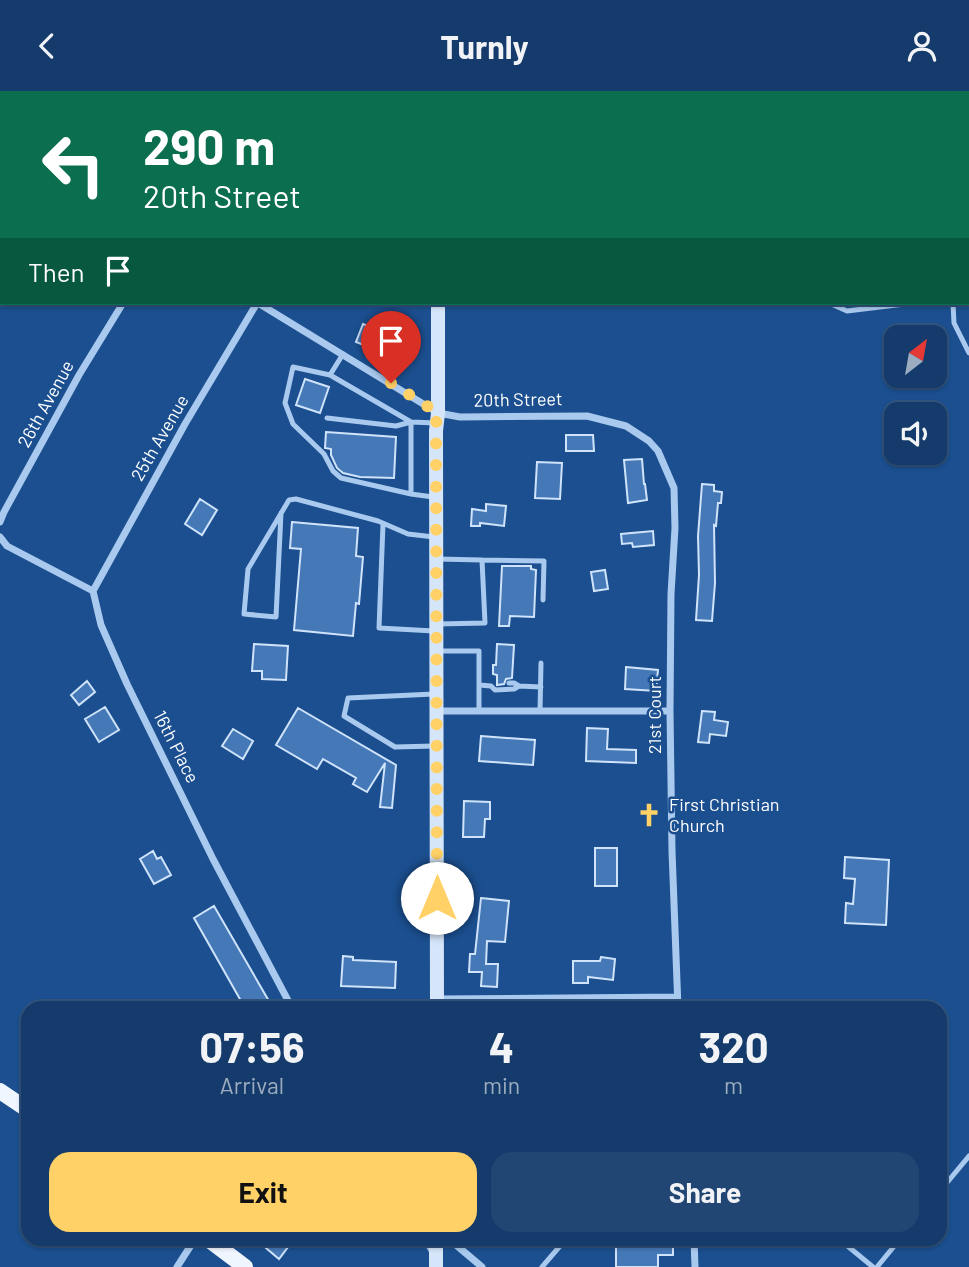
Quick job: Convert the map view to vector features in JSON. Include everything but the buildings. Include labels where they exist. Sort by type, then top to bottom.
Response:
[{"type":"main road","points":[[437,1001],[438,305]]},
{"type":"main road","points":[[0,1091],[21,1105]]},
{"type":"main road","points":[[217,1246],[245,1267]]},
{"type":"street","name":"26th Avenue","points":[[0,522],[79,375],[122,305]]},
{"type":"street","name":"25th Avenue","points":[[93,591],[185,424],[256,305]]},
{"type":"street","name":"20th Street","points":[[260,305],[343,354],[437,418],[587,416],[626,426],[639,433]]},
{"type":"street","name":"21st Court","points":[[639,433],[658,451],[674,488],[670,711],[677,1001]]},
{"type":"street","points":[[0,537],[7,546],[93,591]]},
{"type":"street","name":"16th Place","points":[[93,591],[101,625],[127,684],[213,859],[288,1001]]},
{"type":"street","points":[[437,711],[670,711]]},
{"type":"street","points":[[463,1001],[677,997]]},
{"type":"street","points":[[177,1267],[190,1246]]},
{"type":"street","points":[[457,1246],[482,1267]]},
{"type":"street","points":[[694,1246],[695,1267]]},
{"type":"lane","points":[[834,305],[847,311],[896,305]]},
{"type":"lane","points":[[954,305],[954,323],[969,353]]},
{"type":"lane","points":[[330,375],[343,354]]},
{"type":"lane","points":[[411,422],[330,375],[293,367],[285,403],[293,424],[324,454],[333,471],[341,478],[436,498]]},
{"type":"lane","points":[[327,418],[396,426],[437,418]]},
{"type":"lane","points":[[411,422],[411,494]]},
{"type":"lane","points":[[281,513],[276,617],[244,614],[248,569],[281,513],[289,500],[296,499],[408,534],[437,537]]},
{"type":"lane","points":[[383,524],[379,628],[485,623],[482,559]]},
{"type":"lane","points":[[437,559],[544,561],[543,600]]},
{"type":"lane","points":[[437,651],[479,651],[478,711]]},
{"type":"lane","points":[[540,711],[541,663]]},
{"type":"lane","points":[[509,683],[519,687]]},
{"type":"lane","points":[[479,685],[494,684],[495,690],[541,687]]},
{"type":"lane","points":[[437,694],[348,698],[344,716],[395,747],[437,746]]},
{"type":"lane","points":[[947,1183],[969,1156]]},
{"type":"lane","points":[[542,1267],[560,1246]]},
{"type":"lane","points":[[848,1246],[875,1267],[894,1246]]},
{"type":"place","name":"First Christian Church","points":[[649,815]]},
{"type":"route","points":[[391,383],[438,413],[437,898]]}]
